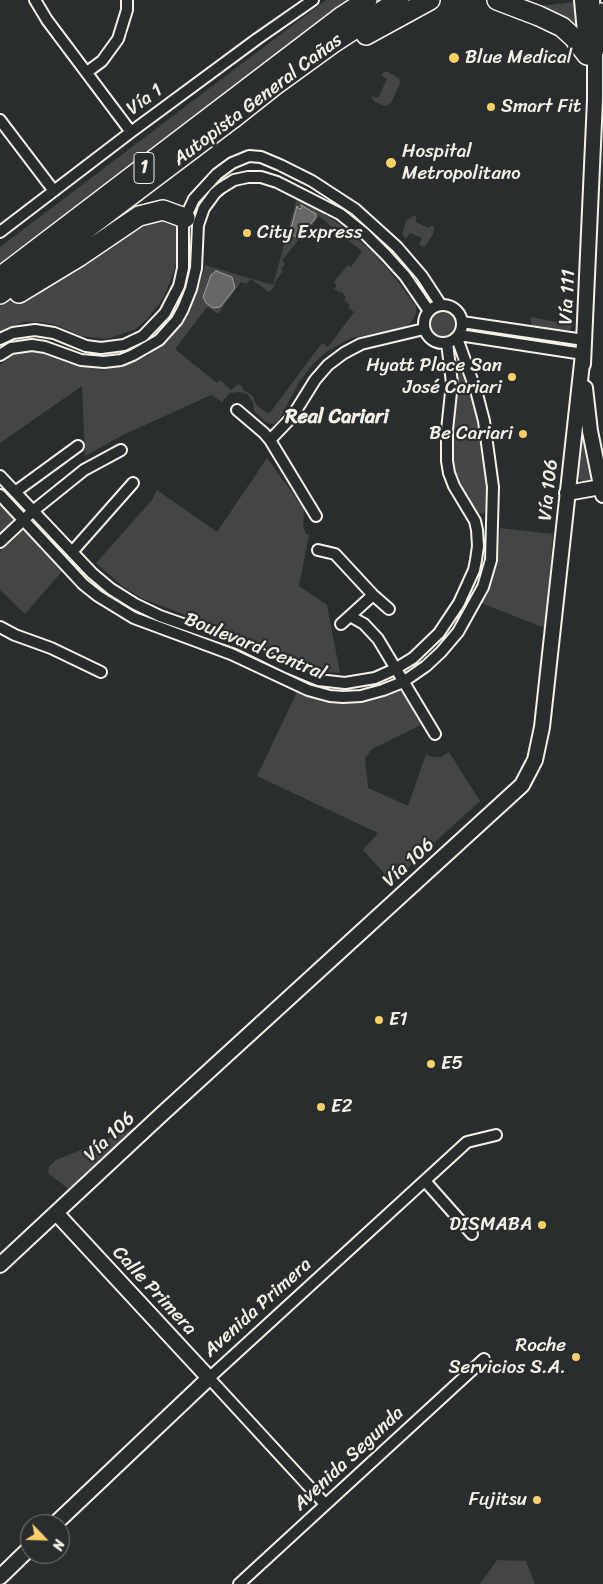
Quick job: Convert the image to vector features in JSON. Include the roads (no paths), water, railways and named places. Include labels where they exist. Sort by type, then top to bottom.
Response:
[{"type":"highway","name":"Autopista General Cañas","points":[[0,278],[341,17],[367,0]]},
{"type":"highway","name":"Autopista General Cañas","points":[[0,294],[333,42],[399,0]]},
{"type":"highway","points":[[275,85],[430,0]]},
{"type":"highway","points":[[497,0],[562,27],[591,52],[603,13]]},
{"type":"highway","points":[[0,303],[68,264],[139,216],[163,210],[185,218]]},
{"type":"main road","name":"Vía 111","points":[[582,0],[591,52],[595,100],[587,298],[583,347],[587,411],[602,491]]},
{"type":"main road","name":"Vía 111","points":[[591,52],[592,0]]},
{"type":"main road","name":"Vía 106","points":[[0,1266],[162,1114],[522,785],[536,760],[542,727],[583,347]]},
{"type":"main road","points":[[567,493],[602,491]]},
{"type":"main road","name":"Calle Primera","points":[[57,1214],[209,1378]]},
{"type":"main road","name":"Avenida Primera","points":[[66,1514],[209,1378]]},
{"type":"main road","points":[[0,1577],[20,1558]]},
{"type":"street","points":[[35,0],[47,20],[131,132]]},
{"type":"street","points":[[87,72],[102,61],[118,39],[127,10],[127,0]]},
{"type":"street","name":"Vía 1","points":[[0,232],[131,132],[313,0]]},
{"type":"street","points":[[0,120],[54,191]]},
{"type":"street","points":[[0,339],[13,333],[34,330],[54,333],[78,344],[93,347],[114,347],[136,340],[150,330],[164,313],[179,286],[183,268],[182,234],[185,218],[194,199],[218,174],[232,163],[249,156],[256,156],[301,175],[345,202],[385,235],[422,276],[441,305],[453,308],[461,317],[462,322],[454,338]]},
{"type":"street","points":[[272,180],[281,174],[280,165]]},
{"type":"street","points":[[289,187],[292,178],[301,175]]},
{"type":"street","points":[[0,355],[11,348],[32,345],[45,346],[81,360],[104,362],[121,360],[142,351],[164,335],[177,320],[186,304],[196,268],[198,225],[209,201],[221,188],[234,180],[253,177],[272,180],[289,187],[340,214],[378,246],[405,276],[429,312]]},
{"type":"street","points":[[378,246],[379,241],[385,235]]},
{"type":"street","points":[[441,305],[429,312],[425,317],[424,329],[431,339],[441,344],[454,338],[583,347]]},
{"type":"street","points":[[462,322],[583,347]]},
{"type":"street","points":[[270,440],[292,418],[318,376],[344,352],[361,344],[424,329]]},
{"type":"street","name":"Boulevard Central","points":[[0,495],[90,590],[125,613],[231,654],[299,687],[330,696],[361,696],[383,690],[403,682],[441,652],[466,620],[481,592],[487,573],[492,543],[492,480],[484,421],[478,394],[454,338]]},
{"type":"street","name":"Boulevard Central","points":[[0,476],[92,573],[129,601],[160,616],[240,644],[318,680],[336,683],[359,682],[375,678],[414,658],[439,633],[454,613],[474,570],[478,546],[477,530],[471,513],[451,478],[447,460],[446,447],[454,338]]},
{"type":"street","points":[[136,340],[142,351]]},
{"type":"street","points":[[237,410],[270,440],[316,516]]},
{"type":"street","points":[[15,492],[78,446]]},
{"type":"street","points":[[0,542],[84,470],[121,450]]},
{"type":"street","points":[[72,552],[133,483]]},
{"type":"street","points":[[477,530],[492,529]]},
{"type":"street","points":[[318,550],[335,554],[373,595],[389,609]]},
{"type":"street","points":[[342,624],[373,595]]},
{"type":"street","points":[[155,626],[160,616]]},
{"type":"street","points":[[350,616],[364,624],[378,639],[435,734]]},
{"type":"street","points":[[0,627],[15,635],[52,648],[101,672]]},
{"type":"street","name":"Avenida Primera","points":[[209,1378],[467,1142],[496,1135]]},
{"type":"street","points":[[425,1182],[472,1234]]},
{"type":"street","name":"Avenida Segunda","points":[[239,1584],[484,1359]]},
{"type":"street","name":"Calle Primera","points":[[209,1378],[326,1504]]},
{"type":"place","name":"Blue Medical","points":[[454,58]]},
{"type":"place","name":"Smart Fit","points":[[491,107]]},
{"type":"place","name":"Hospital Metropolitano","points":[[391,163]]},
{"type":"place","name":"City Express","points":[[247,233]]},
{"type":"place","name":"Hyatt Place San José Cariari","points":[[512,377]]},
{"type":"place","name":"Be Cariari","points":[[523,434]]},
{"type":"place","name":"E1","points":[[379,1020]]},
{"type":"place","name":"E5","points":[[431,1064]]},
{"type":"place","name":"E2","points":[[321,1107]]},
{"type":"place","name":"DISMABA","points":[[542,1225]]},
{"type":"place","name":"Roche Servicios S.A.","points":[[576,1357]]},
{"type":"place","name":"Fujitsu","points":[[537,1500]]},
{"type":"district","name":"Real Cariari","points":[[337,418]]}]
